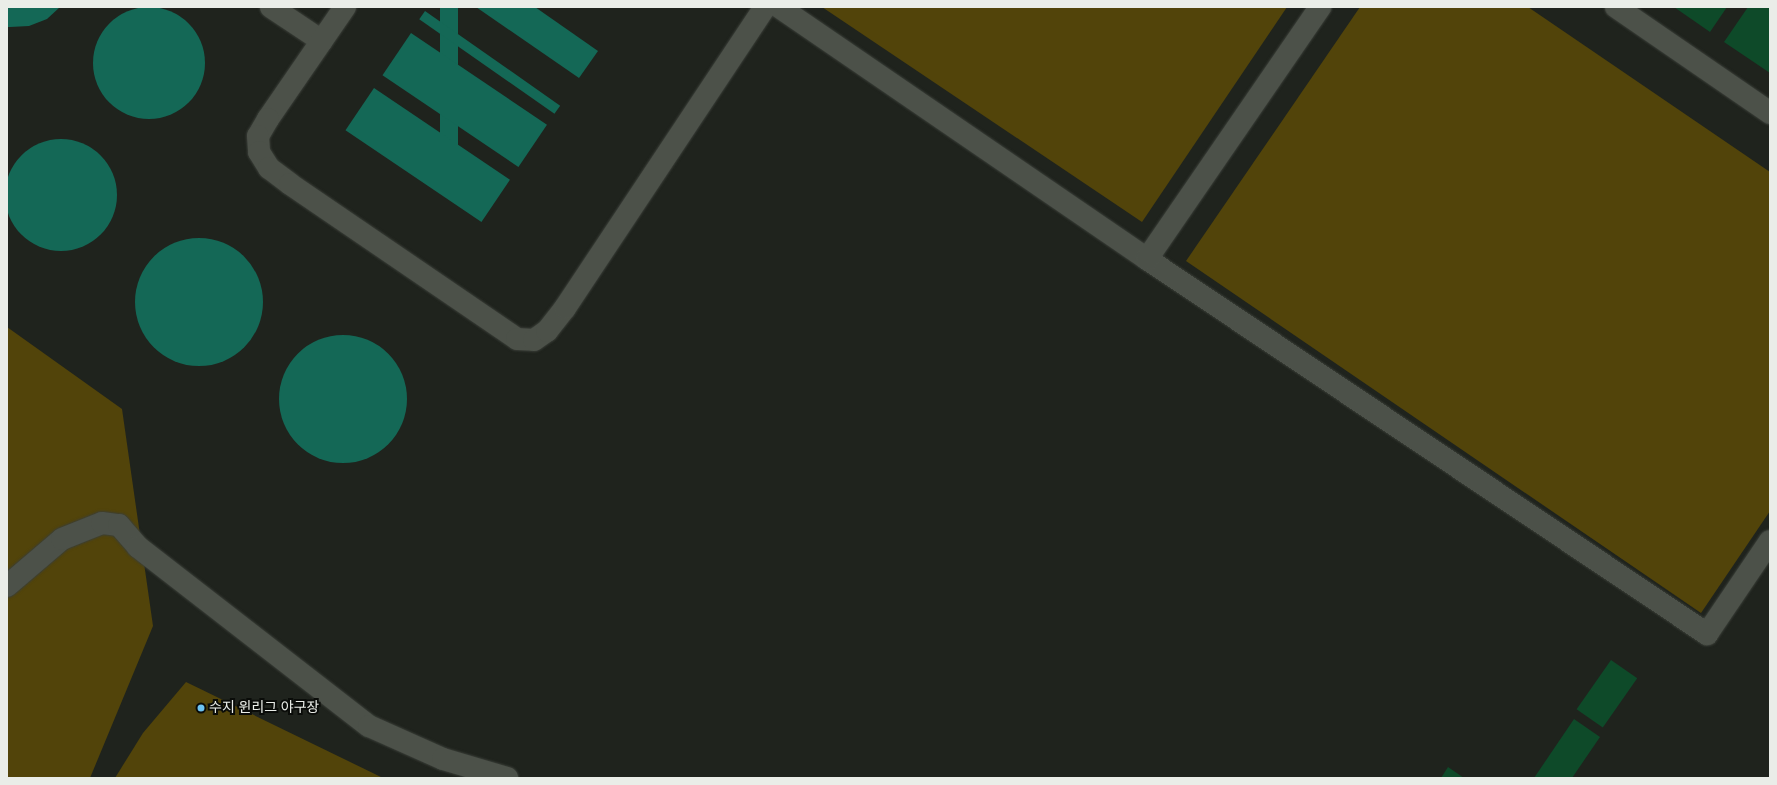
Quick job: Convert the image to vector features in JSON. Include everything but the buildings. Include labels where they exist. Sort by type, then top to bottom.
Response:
[{"type":"street","points":[[271,7],[322,41]]},
{"type":"street","points":[[345,7],[268,119],[258,136],[259,152],[269,168],[290,184],[516,340],[534,340],[547,331],[565,308],[765,7]]},
{"type":"street","points":[[779,7],[1147,259],[1707,634],[1770,541]]},
{"type":"street","points":[[1147,259],[1320,7]]},
{"type":"street","points":[[1616,7],[1770,113]]},
{"type":"street","points":[[7,586],[62,539],[102,523],[119,525],[138,547],[369,726],[443,759],[507,778]]},
{"type":"shaded area","points":[[7,7],[60,7],[47,19],[29,26],[7,27]]},
{"type":"shaded area","points":[[149,7],[160,8],[170,12],[180,17],[188,24],[195,32],[200,42],[204,52],[204,74],[200,84],[195,94],[188,102],[180,109],[170,114],[160,118],[149,119],[138,118],[128,114],[118,109],[110,102],[103,94],[98,84],[94,74],[93,63],[94,52],[98,42],[103,32],[110,24],[118,17],[128,12],[138,8]]},
{"type":"shaded area","points":[[440,7],[458,7],[458,162],[440,162]]},
{"type":"shaded area","points":[[476,7],[535,7],[598,51],[579,78]]},
{"type":"shaded area","points":[[822,7],[1287,7],[1142,222]]},
{"type":"shaded area","points":[[1360,7],[1528,7],[1770,172],[1770,511],[1701,613],[1186,261]]},
{"type":"shaded area","points":[[425,11],[560,106],[554,114],[419,19]]},
{"type":"shaded area","points":[[411,33],[547,125],[518,167],[382,75]]},
{"type":"shaded area","points":[[374,88],[510,180],[481,222],[345,130]]},
{"type":"shaded area","points":[[61,139],[82,144],[92,149],[100,156],[107,164],[112,174],[117,195],[112,216],[107,226],[100,234],[92,241],[82,246],[61,251],[40,246],[30,241],[22,234],[15,226],[10,216],[5,195],[10,174],[15,164],[22,156],[30,149],[40,144]]},
{"type":"shaded area","points":[[193,238],[205,238],[218,241],[235,249],[248,261],[260,283],[263,302],[262,314],[258,326],[252,338],[240,351],[218,363],[205,366],[193,366],[180,363],[163,355],[150,343],[138,321],[135,308],[135,296],[138,283],[146,266],[158,253],[180,241]]},
{"type":"shaded area","points":[[7,327],[122,409],[153,626],[90,778],[7,778]]},
{"type":"shaded area","points":[[337,335],[349,335],[362,338],[379,346],[392,358],[404,380],[407,399],[406,411],[402,423],[396,435],[384,448],[362,460],[349,463],[337,463],[324,460],[307,452],[294,440],[282,418],[279,405],[279,393],[282,380],[290,363],[302,350],[324,338]]},
{"type":"shaded area","name":"수지 윈리그 야구장","points":[[186,682],[383,778],[115,778],[143,733]]},
{"type":"place","name":"수지 윈리그 야구장","points":[[201,708]]}]
